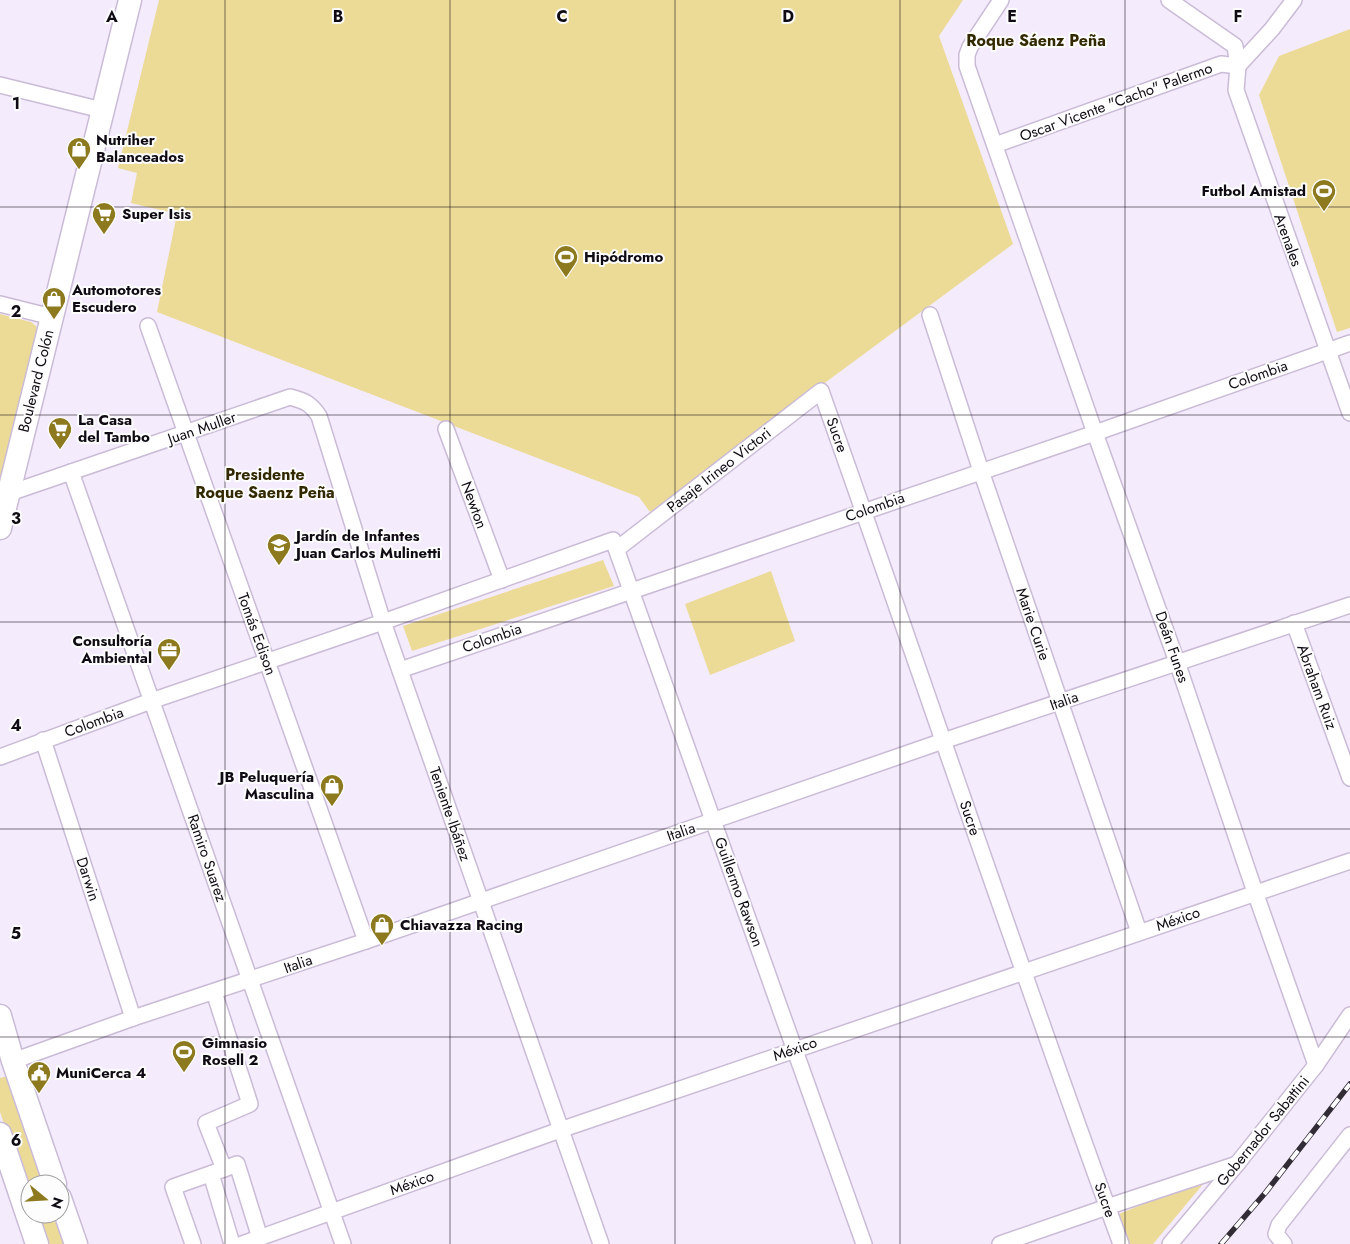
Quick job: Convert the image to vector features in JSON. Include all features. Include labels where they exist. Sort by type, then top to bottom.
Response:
[{"type":"highway","name":"Boulevard Colón","points":[[0,528],[4,495],[52,317],[130,0]]},
{"type":"highway","points":[[0,1016],[52,1174]]},
{"type":"highway","points":[[0,1134],[38,1244]]},
{"type":"highway","points":[[69,1224],[76,1244]]},
{"type":"street","name":"Deán Funes","points":[[1001,0],[970,47],[967,66],[1177,662],[1316,1065]]},
{"type":"street","points":[[1169,0],[1235,46],[1238,66]]},
{"type":"street","points":[[1238,66],[1272,29],[1294,0]]},
{"type":"street","name":"Oscar Vicente \"Cacho\" Palermo","points":[[995,145],[1221,64],[1238,66]]},
{"type":"street","name":"Arenales","points":[[1238,66],[1236,90],[1350,413]]},
{"type":"street","points":[[0,85],[102,110]]},
{"type":"street","points":[[0,304],[52,317]]},
{"type":"street","name":"Marie Curie","points":[[930,315],[1059,702],[1139,932]]},
{"type":"street","name":"Tomás Edison","points":[[148,326],[366,941]]},
{"type":"street","name":"Colombia","points":[[400,670],[864,510],[1095,433],[1350,343]]},
{"type":"street","name":"Sucre","points":[[822,391],[1023,972],[1121,1244]]},
{"type":"street","name":"Pasaje Irineo Victori","points":[[615,545],[822,391]]},
{"type":"street","name":"Juan Muller","points":[[4,495],[290,397]]},
{"type":"street","name":"Teniente Ibáñez","points":[[290,397],[304,400],[314,408],[319,416],[383,622],[601,1244]]},
{"type":"street","name":"Newton","points":[[446,429],[502,580]]},
{"type":"street","name":"Ramiro Suarez","points":[[71,472],[343,1244]]},
{"type":"street","name":"Colombia","points":[[0,757],[267,661],[502,580],[615,545]]},
{"type":"street","name":"Guillermo Rawson","points":[[615,545],[864,1244]]},
{"type":"street","name":"Italia","points":[[10,1051],[133,1018],[214,992],[943,741],[1350,605]]},
{"type":"street","name":"Abraham Ruiz","points":[[1294,623],[1350,778]]},
{"type":"street","name":"Darwin","points":[[43,740],[133,1018]]},
{"type":"street","name":"México","points":[[242,1244],[560,1130],[1350,861]]},
{"type":"street","points":[[214,992],[250,1104],[206,1123],[232,1244]]},
{"type":"street","name":"Gobernador Sabattini","points":[[1170,1244],[1316,1065],[1350,1015]]},
{"type":"street","points":[[1284,1244],[1276,1234],[1279,1225],[1350,1135]]},
{"type":"street","points":[[193,1244],[173,1187],[237,1164],[260,1238]]},
{"type":"street","points":[[1000,1244],[1237,1164]]},
{"type":"shaded area","name":"Hipódromo","points":[[159,0],[963,0],[939,36],[1013,244],[650,512],[639,497],[157,312],[177,214],[131,203],[137,173],[118,168]]},
{"type":"shaded area","name":"Futbol Amistad","points":[[1350,29],[1350,328],[1337,332],[1259,95],[1279,56]]},
{"type":"shaded area","points":[[0,314],[31,322],[36,326],[37,331],[0,482]]},
{"type":"shaded area","points":[[603,560],[614,586],[412,651],[403,626]]},
{"type":"shaded area","points":[[771,571],[795,641],[710,675],[685,604]]},
{"type":"shaded area","points":[[7,1077],[43,1174],[21,1174],[0,1112],[0,1078]]},
{"type":"shaded area","points":[[1209,1177],[1153,1244],[1130,1244],[1119,1214]]},
{"type":"shaded area","points":[[39,1224],[61,1224],[68,1244],[46,1244]]},
{"type":"railway","points":[[1221,1244],[1266,1192],[1350,1084]]},
{"type":"place","name":"Nutriher Balanceados","points":[[79,170]]},
{"type":"place","name":"Futbol Amistad","points":[[1324,212]]},
{"type":"place","name":"Super Isis","points":[[104,235]]},
{"type":"place","name":"Hipódromo","points":[[566,278]]},
{"type":"place","name":"Automotores Escudero","points":[[54,320]]},
{"type":"place","name":"La Casa del Tambo","points":[[60,450]]},
{"type":"place","name":"Jardín de Infantes Juan Carlos Mulinetti","points":[[279,566]]},
{"type":"place","name":"Consultoría Ambiental","points":[[169,671]]},
{"type":"place","name":"JB Peluquería Masculina","points":[[332,807]]},
{"type":"place","name":"Chiavazza Racing","points":[[382,946]]},
{"type":"place","name":"Gimnasio Rosell 2","points":[[184,1073]]},
{"type":"place","name":"MuniCerca 4","points":[[39,1094]]},
{"type":"district","name":"Roque Sáenz Peña","points":[[1036,40]]},
{"type":"district","name":"Presidente Roque Saenz Peña","points":[[265,483]]}]
